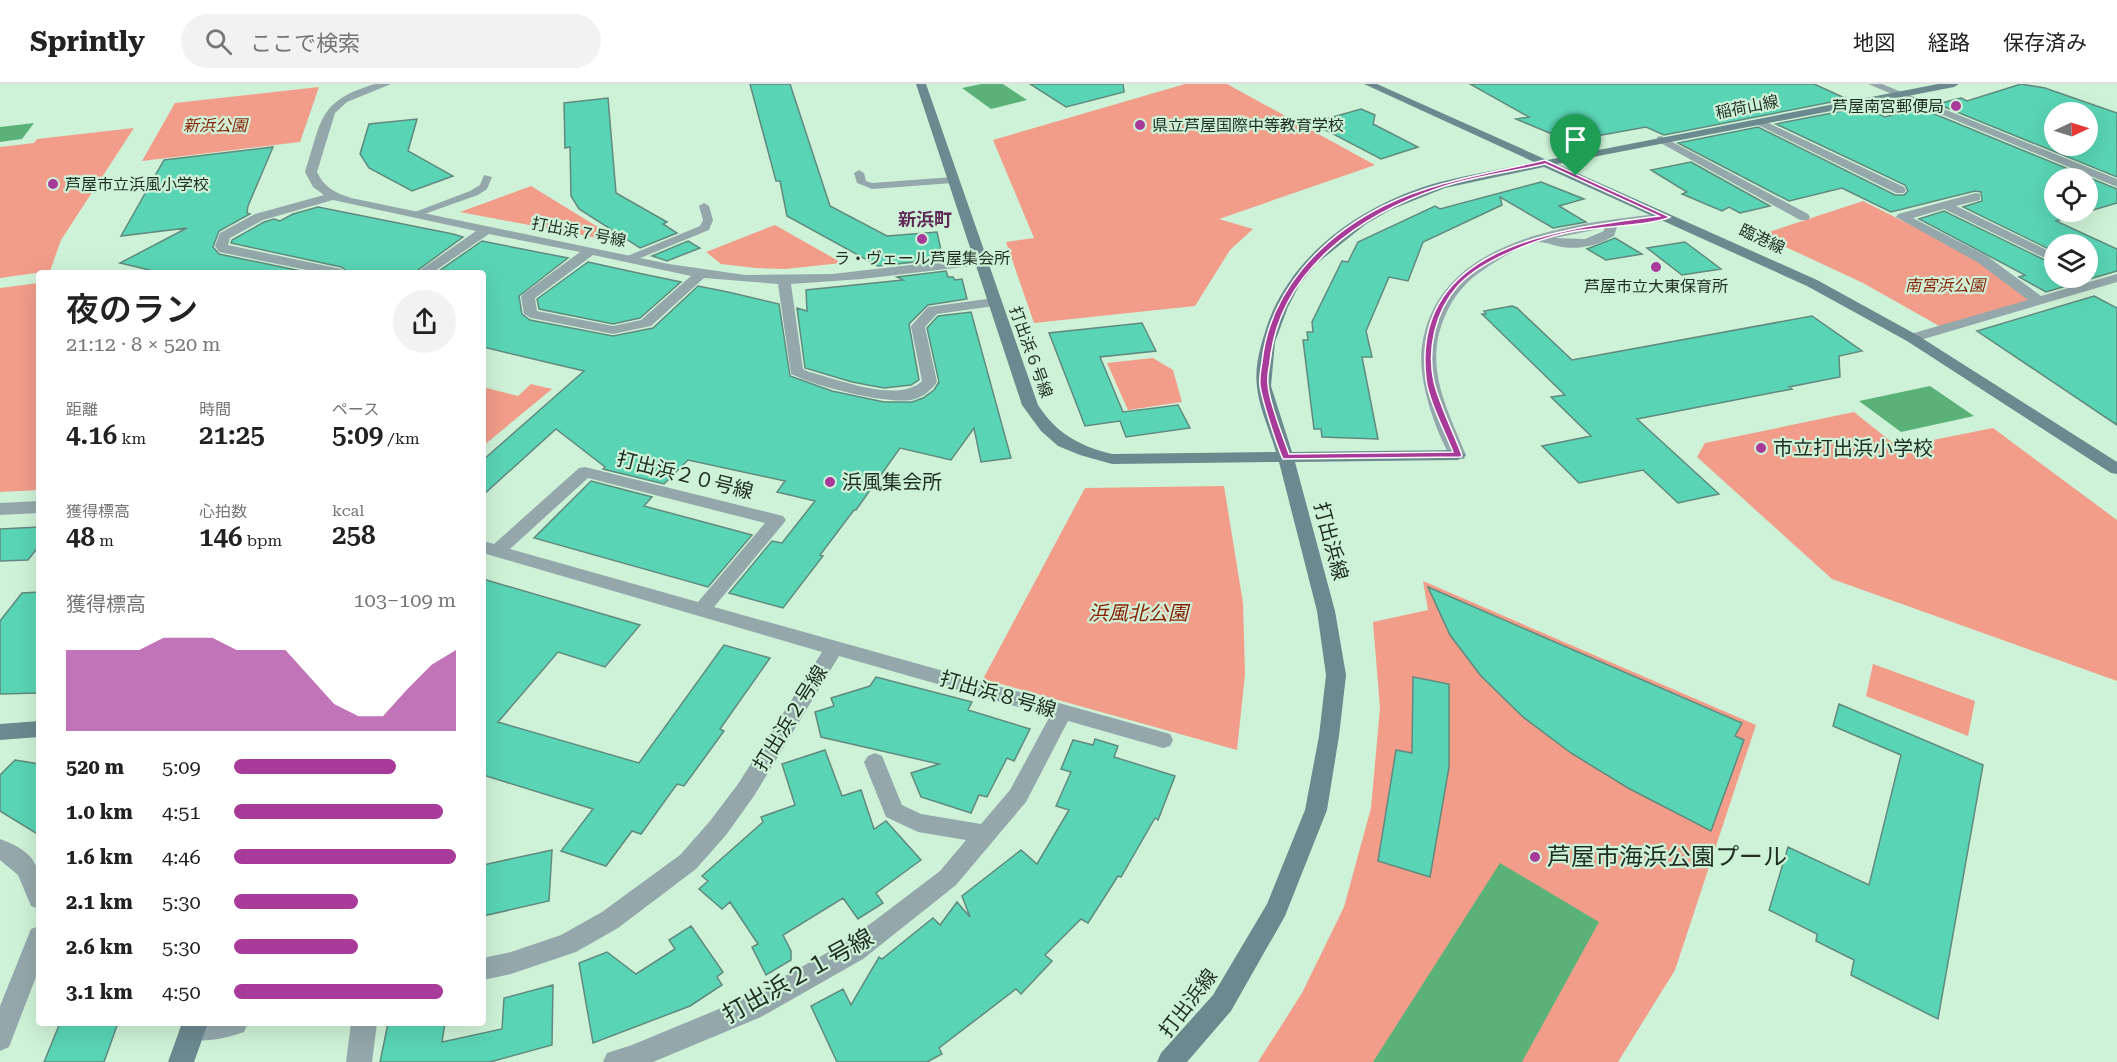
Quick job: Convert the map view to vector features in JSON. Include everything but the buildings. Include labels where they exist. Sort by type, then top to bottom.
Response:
[{"type":"street","points":[[333,196],[317,186],[311,172],[330,112],[343,100],[362,91],[386,84]]},
{"type":"street","name":"打出浜６号線","points":[[921,84],[1030,405],[1039,421],[1054,437],[1082,452],[1112,459],[1458,455],[1430,382],[1428,344],[1437,310],[1455,285],[1482,264],[1516,247],[1542,238],[1574,229],[1667,217]]},
{"type":"street","name":"臨港線","points":[[1369,84],[1812,283],[1912,338],[2117,469]]},
{"type":"street","points":[[1873,84],[2117,183]]},
{"type":"street","name":"稲荷山線","points":[[1545,162],[1954,84]]},
{"type":"street","points":[[1760,122],[1900,190]]},
{"type":"street","points":[[1661,140],[1804,218]]},
{"type":"street","name":"打出浜線","points":[[1170,1062],[1222,1003],[1277,909],[1316,810],[1329,736],[1336,675],[1326,611],[1286,457],[1264,386],[1268,342],[1285,299],[1293,283],[1311,261],[1362,221],[1414,195],[1442,185],[1545,162]]},
{"type":"street","points":[[326,270],[224,249],[221,246],[224,236],[259,217],[333,196]]},
{"type":"street","name":"打出浜７号線","points":[[333,196],[629,259],[745,279],[784,280],[980,261]]},
{"type":"street","points":[[1976,197],[1902,217],[1982,259],[2039,301]]},
{"type":"street","points":[[1944,205],[2044,255]]},
{"type":"street","points":[[427,270],[486,230]]},
{"type":"street","points":[[590,251],[528,297],[531,314],[613,330],[646,322],[702,273]]},
{"type":"street","points":[[1912,338],[2117,278]]},
{"type":"street","points":[[784,280],[796,371],[804,375],[893,396],[922,391],[930,382],[918,326],[933,310],[994,302]]},
{"type":"street","points":[[2098,281],[2102,283]]},
{"type":"street","name":"打出浜２０号線","points":[[490,549],[585,472],[777,520],[702,608]]},
{"type":"street","points":[[0,509],[36,507]]},
{"type":"street","name":"打出浜２号線","points":[[486,968],[511,963],[568,944],[610,920],[688,862],[718,828],[746,790],[834,648],[702,608],[490,549]]},
{"type":"street","name":"打出浜８号線","points":[[834,648],[1163,740]]},
{"type":"street","name":"打出浜２１号線","points":[[616,1062],[633,1058],[753,1008],[854,951],[948,878],[1018,796],[1063,712]]},
{"type":"street","points":[[0,732],[36,729]]},
{"type":"street","points":[[875,762],[894,811],[918,823],[985,834]]},
{"type":"street","points":[[0,849],[16,855],[31,877],[36,891]]},
{"type":"street","points":[[0,1038],[36,946]]},
{"type":"street","points":[[182,1062],[194,1026]]},
{"type":"street","points":[[359,1062],[364,1026]]},
{"type":"lane","points":[[859,173],[862,183],[884,186],[954,180]]},
{"type":"lane","points":[[412,214],[474,193],[484,187],[487,177]]},
{"type":"lane","points":[[629,259],[705,228],[708,220],[704,206]]},
{"type":"green space","points":[[1185,84],[1227,84],[1375,165],[1219,219],[1253,229],[1230,250],[1195,306],[1034,323],[1006,242],[1034,238],[993,140]]},
{"type":"green space","name":"新浜公園","points":[[319,87],[300,142],[142,161],[175,103]]},
{"type":"green space","name":"芦屋市立浜風小学校","points":[[134,128],[61,240],[50,270],[36,270],[36,273],[0,278],[0,147],[34,143],[37,139]]},
{"type":"green space","points":[[531,186],[624,243],[460,212]]},
{"type":"green space","name":"南宮浜公園","points":[[1863,201],[1978,259],[2033,299],[1941,327],[1863,283],[1760,235]]},
{"type":"green space","points":[[775,225],[842,263],[785,269],[756,268],[721,264],[706,252]]},
{"type":"green space","points":[[36,283],[36,490],[0,492],[0,288]]},
{"type":"green space","points":[[1153,358],[1173,370],[1182,402],[1128,410],[1107,363]]},
{"type":"green space","points":[[531,384],[552,389],[486,444],[486,388],[518,396]]},
{"type":"green space","points":[[1854,412],[1898,447],[1993,428],[2117,520],[2117,681],[1832,579],[1697,457],[1705,443]]},
{"type":"green space","name":"浜風北公園","points":[[1224,486],[1243,603],[1245,674],[1237,750],[983,679],[1085,488]]},
{"type":"green space","name":"芦屋市海浜公園プール","points":[[1423,581],[1756,725],[1675,970],[1618,1062],[1258,1062],[1302,993],[1344,907],[1371,808],[1380,708],[1373,622],[1428,610]]},
{"type":"green space","points":[[1873,664],[1975,701],[1968,736],[1866,696]]},
{"type":"shaded area","points":[[981,84],[1003,84],[1027,100],[991,109],[962,88]]},
{"type":"shaded area","points":[[34,123],[22,139],[0,142],[0,127]]},
{"type":"shaded area","points":[[1930,386],[1974,416],[1901,432],[1859,401]]},
{"type":"shaded area","points":[[1500,863],[1599,922],[1522,1062],[1373,1062]]},
{"type":"place","name":"芦屋南宮郵便局","points":[[1956,106]]},
{"type":"place","name":"県立芦屋国際中等教育学校","points":[[1140,125]]},
{"type":"place","name":"芦屋市立浜風小学校","points":[[53,184]]},
{"type":"place","name":"ラ・ヴェール芦屋集会所","points":[[922,239]]},
{"type":"place","name":"芦屋市立大東保育所","points":[[1656,267]]},
{"type":"place","name":"市立打出浜小学校","points":[[1761,448]]},
{"type":"place","name":"浜風集会所","points":[[830,482]]},
{"type":"place","name":"芦屋市海浜公園プール","points":[[1535,857]]},
{"type":"district","name":"新浜町","points":[[925,219]]},
{"type":"route","points":[[1545,162],[1576,176],[1667,217],[1574,229],[1542,238],[1516,247],[1482,264],[1455,285],[1437,310],[1428,344],[1430,382],[1458,455],[1286,457],[1264,386],[1268,342],[1293,283],[1311,261],[1362,221],[1386,207],[1442,185],[1545,162]]}]
